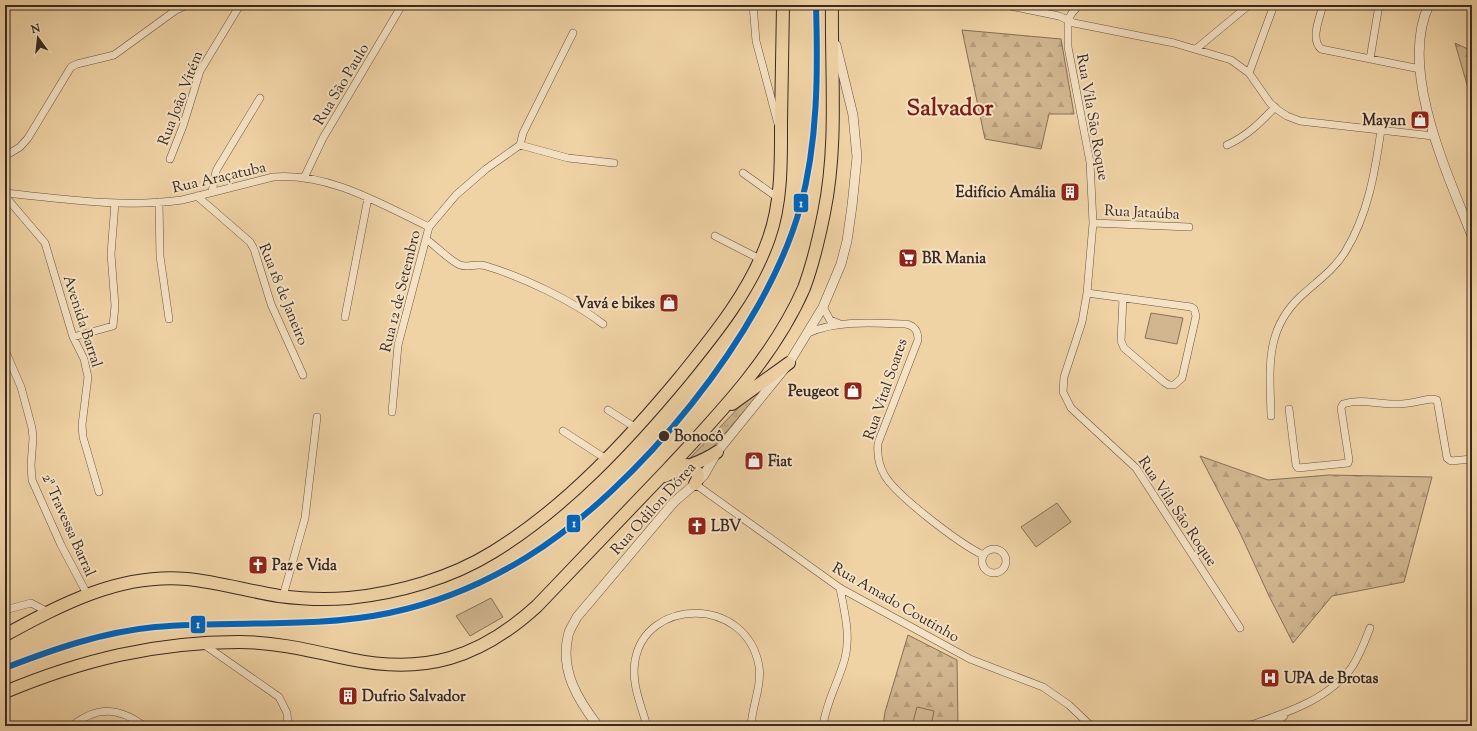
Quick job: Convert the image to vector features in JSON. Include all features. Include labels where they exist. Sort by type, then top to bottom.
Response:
[{"type":"highway","points":[[5,635],[48,612],[87,594],[126,583],[166,578],[204,581],[283,596],[327,598],[371,595],[419,584],[457,570],[493,552],[528,527],[606,459],[659,402],[719,327],[746,286],[760,259],[774,221],[778,198],[781,133],[782,5]]},
{"type":"highway","points":[[5,692],[51,674],[104,657],[140,649],[201,643],[240,642],[281,644],[371,663],[405,665],[430,663],[472,651],[492,641],[537,606],[715,417],[758,364],[780,333],[804,288],[825,211],[829,181],[832,124],[832,5]]},
{"type":"highway","points":[[715,417],[789,363]]},
{"type":"highway","points":[[657,480],[687,465],[704,460],[717,452]]},
{"type":"highway","points":[[687,465],[693,467],[697,472],[698,478],[695,484]]},
{"type":"street","points":[[5,156],[20,147],[28,138],[72,67],[77,64],[114,55],[176,10],[187,5]]},
{"type":"street","name":"Rua João Vitém","points":[[170,159],[184,126],[200,70],[240,5]]},
{"type":"street","name":"Rua São Paulo","points":[[304,178],[323,138],[402,5]]},
{"type":"street","points":[[753,5],[755,31],[760,56],[771,101],[781,133]]},
{"type":"street","points":[[1005,5],[1059,16],[1074,23],[1143,36],[1196,49],[1231,60],[1249,73],[1275,107],[1286,116],[1300,121],[1433,136]]},
{"type":"street","points":[[1068,20],[1079,5]]},
{"type":"street","points":[[1196,49],[1249,5]]},
{"type":"street","points":[[1249,73],[1274,5]]},
{"type":"street","points":[[1323,5],[1316,37],[1318,46],[1321,49],[1420,70]]},
{"type":"street","points":[[1370,59],[1379,5]]},
{"type":"street","points":[[1429,5],[1422,24],[1420,70],[1426,105],[1433,136],[1472,236]]},
{"type":"street","name":"Rua Vila São Roque","points":[[1068,20],[1068,53],[1091,168],[1093,223],[1087,293],[1082,322],[1064,377],[1063,386],[1066,400],[1071,408],[1136,468],[1240,628]]},
{"type":"street","name":"Rua Odilon Dórea","points":[[598,726],[581,705],[570,682],[566,660],[568,636],[577,617],[674,502],[704,475],[717,452],[789,363],[823,307],[841,264],[847,241],[857,157],[852,115],[832,28]]},
{"type":"street","points":[[573,33],[554,68],[523,133],[520,145],[568,158],[614,163]]},
{"type":"street","points":[[212,192],[216,171],[260,98]]},
{"type":"street","points":[[1228,146],[1256,128],[1275,107]]},
{"type":"street","points":[[1271,416],[1271,355],[1273,338],[1277,326],[1299,298],[1335,267],[1354,236],[1371,189],[1381,130]]},
{"type":"street","name":"Rua 12 de Setembro","points":[[392,412],[398,346],[429,227],[456,195],[486,169],[520,145]]},
{"type":"street","points":[[744,173],[778,198]]},
{"type":"street","name":"Rua Araçatuba","points":[[5,195],[115,203],[159,202],[182,200],[272,177],[287,175],[353,190],[429,227]]},
{"type":"street","name":"Avenida Barral","points":[[5,195],[45,243],[73,337],[87,367],[88,377],[82,425],[83,436],[99,492]]},
{"type":"street","name":"Rua 18 de Janeiro","points":[[197,196],[242,234],[252,246],[270,304],[303,375]]},
{"type":"street","points":[[345,317],[368,198]]},
{"type":"street","points":[[159,202],[160,256],[169,319]]},
{"type":"street","points":[[73,337],[113,326],[115,306],[111,254],[115,203]]},
{"type":"street","name":"Rua Jataúba","points":[[1093,223],[1189,227]]},
{"type":"street","points":[[715,236],[760,259]]},
{"type":"street","points":[[426,239],[458,264],[465,266],[480,264],[506,273],[570,302],[586,311],[603,324]]},
{"type":"street","points":[[1087,293],[1123,298],[1191,308],[1196,312],[1182,378],[1179,383],[1169,385],[1164,382],[1124,348],[1121,341],[1123,298]]},
{"type":"street","points":[[823,307],[830,320],[842,324]]},
{"type":"street","name":"Rua Vital Soares","points":[[808,333],[816,329],[842,324],[906,324],[912,325],[916,330],[918,340],[878,443],[880,464],[884,474],[900,493],[968,547],[983,555]]},
{"type":"street","name":"2ª Travessa Barral","points":[[5,350],[21,387],[32,428],[32,480],[61,545],[87,594]]},
{"type":"street","points":[[1289,409],[1296,465],[1298,468],[1348,463],[1349,460],[1341,408],[1343,404],[1365,401],[1400,404],[1432,399],[1437,400],[1447,458],[1451,461],[1472,459]]},
{"type":"street","points":[[608,410],[636,428]]},
{"type":"street","points":[[283,596],[304,518],[317,417]]},
{"type":"street","points":[[563,431],[606,459]]},
{"type":"street","name":"Rua Amado Coutinho","points":[[695,484],[840,588],[970,659],[1043,687],[1069,705],[1091,726]]},
{"type":"street","points":[[823,726],[826,712],[846,657],[848,640],[840,588]]},
{"type":"street","points":[[5,610],[31,603],[48,612]]},
{"type":"street","points":[[647,726],[634,676],[635,660],[641,643],[653,629],[662,622],[688,614],[704,614],[717,615],[736,626],[746,635],[754,651],[759,666],[760,679],[751,726]]},
{"type":"street","points":[[1248,726],[1289,712],[1306,704],[1340,682],[1353,666],[1370,628]]},
{"type":"street","points":[[201,643],[279,698],[285,709],[288,726]]},
{"type":"street","points":[[72,726],[84,717],[102,711],[129,716],[144,726]]},
{"type":"street","points":[[1271,726],[1289,712]]},
{"type":"green space","points":[[962,30],[1061,39],[1074,114],[1049,114],[1041,149],[985,139]]},
{"type":"green space","points":[[1455,43],[1472,51],[1472,102]]},
{"type":"green space","points":[[1151,313],[1183,318],[1177,344],[1145,338]]},
{"type":"green space","points":[[763,389],[707,454],[688,460],[752,394]]},
{"type":"green space","points":[[1200,456],[1268,480],[1329,475],[1432,477],[1404,582],[1332,596],[1293,643],[1269,596],[1241,535]]},
{"type":"green space","points":[[1057,503],[1071,522],[1036,547],[1021,527]]},
{"type":"green space","points":[[491,598],[503,617],[470,636],[456,616]]},
{"type":"green space","points":[[908,635],[957,660],[958,726],[883,726],[885,712]]},
{"type":"green space","points":[[917,707],[934,711],[931,726],[912,726]]},
{"type":"transit line","name":"1","points":[[5,668],[79,642],[136,629],[184,625],[302,623],[331,621],[360,618],[407,609],[443,598],[478,584],[527,557],[569,528],[611,491],[652,450],[692,404],[727,355],[758,306],[783,256],[800,208],[806,183],[814,133],[817,82],[816,5]]},
{"type":"place","name":"Mayan","points":[[1420,120]]},
{"type":"place","name":"Edifício Amália","points":[[1070,192]]},
{"type":"place","name":"BR Mania","points":[[908,258]]},
{"type":"place","name":"Vavá e bikes","points":[[669,303]]},
{"type":"place","name":"Peugeot","points":[[853,391]]},
{"type":"place","name":"Bonocô","points":[[664,436]]},
{"type":"place","name":"Fiat","points":[[754,461]]},
{"type":"place","name":"LBV","points":[[697,526]]},
{"type":"place","name":"Paz e Vida","points":[[258,565]]},
{"type":"place","name":"UPA de Brotas","points":[[1270,678]]},
{"type":"place","name":"Dufrio Salvador","points":[[348,696]]},
{"type":"district","name":"Salvador","points":[[950,107]]}]
